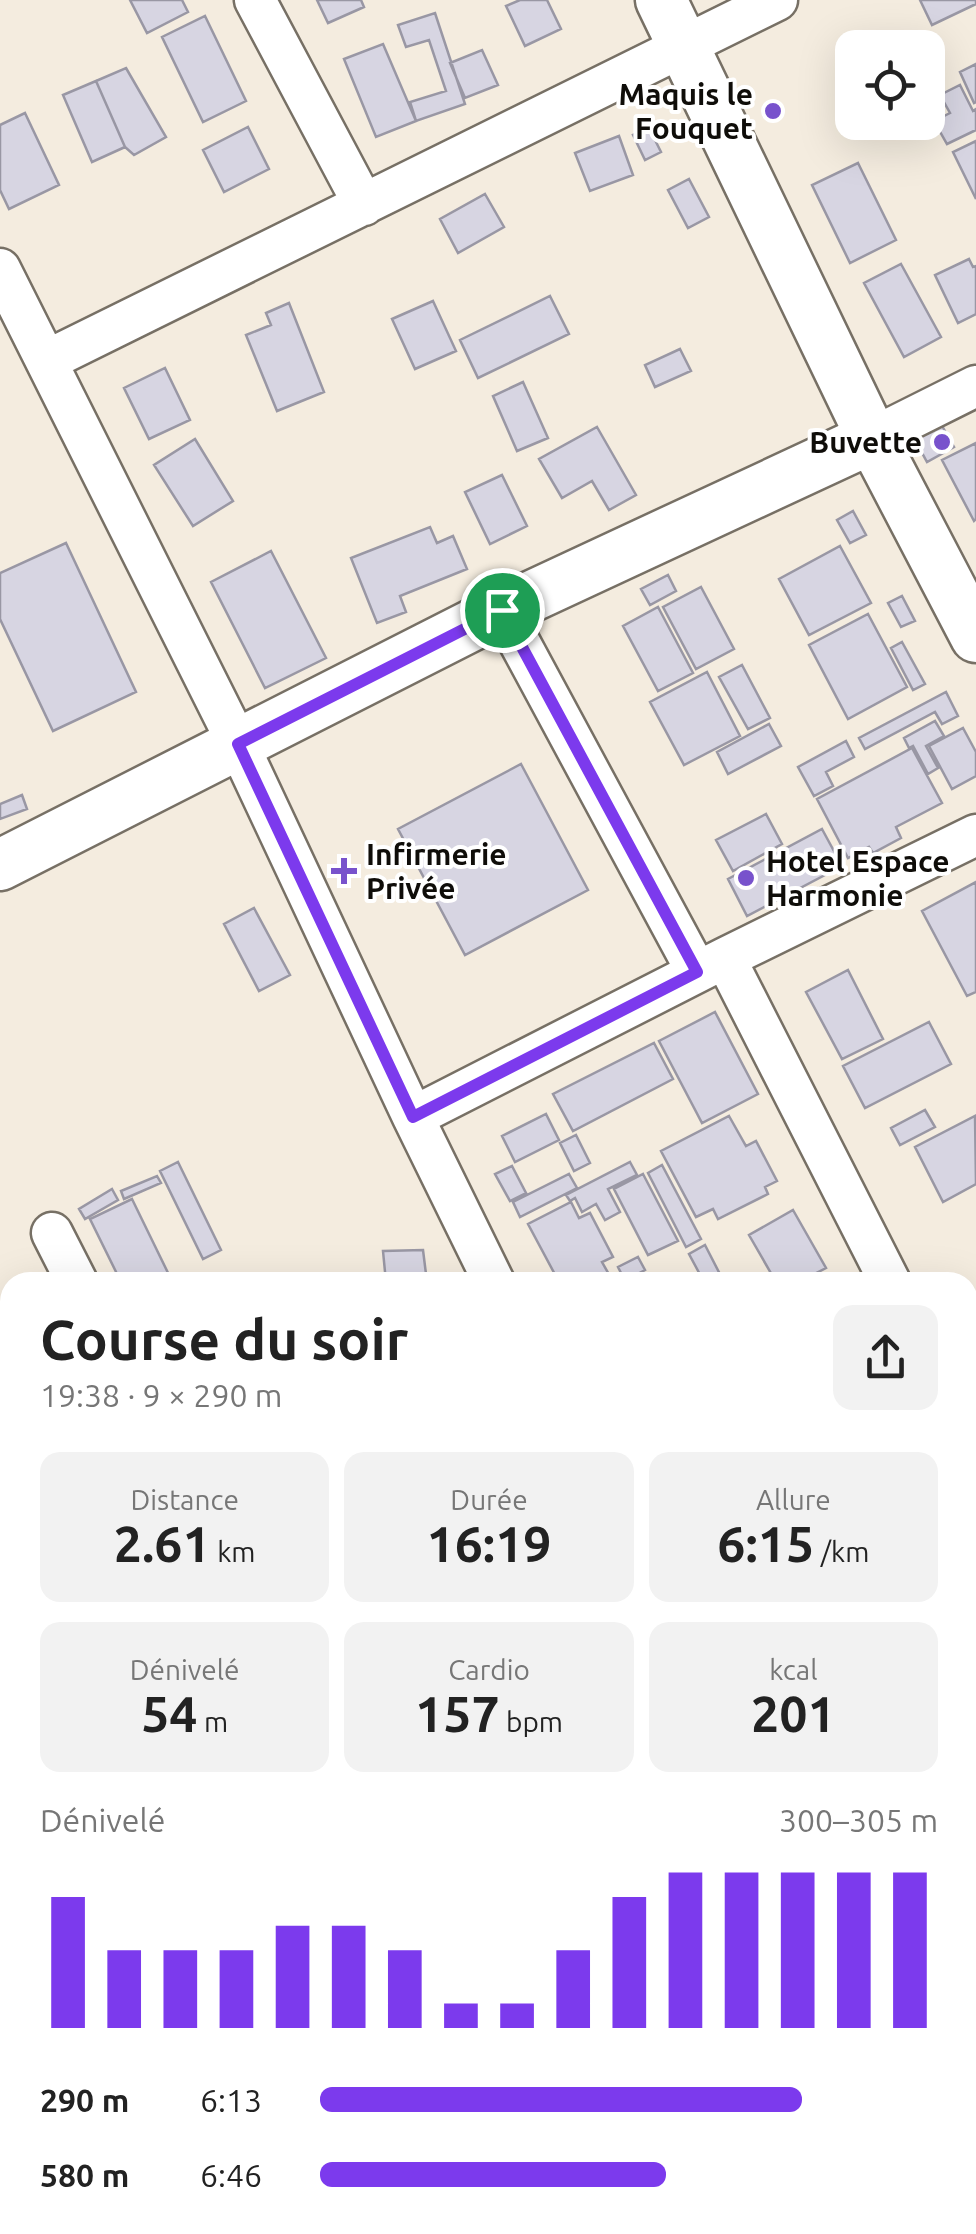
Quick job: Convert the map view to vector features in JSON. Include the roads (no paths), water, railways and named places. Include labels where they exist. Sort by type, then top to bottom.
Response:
[{"type":"street","points":[[255,0],[364,205]]},
{"type":"street","points":[[661,0],[872,438],[976,636]]},
{"type":"street","points":[[46,361],[776,0]]},
{"type":"street","points":[[0,269],[238,744],[489,1272]]},
{"type":"street","points":[[0,866],[502,610],[976,386]]},
{"type":"street","points":[[502,610],[711,965],[884,1272]]},
{"type":"street","points":[[413,1117],[976,836]]},
{"type":"street","points":[[52,1234],[72,1272]]},
{"type":"place","name":"Maquis le Fouquet","points":[[773,111]]},
{"type":"place","name":"Buvette","points":[[942,442]]},
{"type":"place","name":"Infirmerie Privée","points":[[344,871]]},
{"type":"place","name":"Hotel Espace Harmonie","points":[[746,878]]}]
